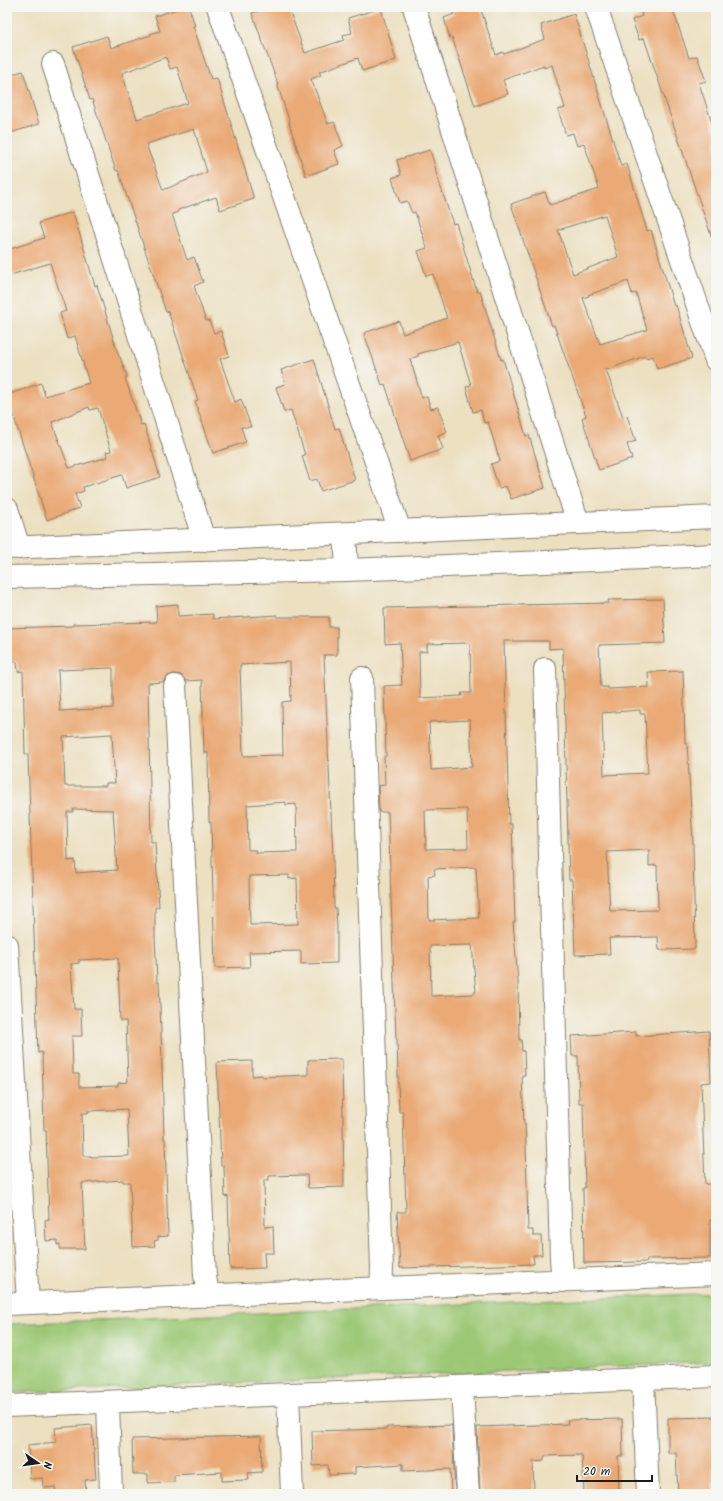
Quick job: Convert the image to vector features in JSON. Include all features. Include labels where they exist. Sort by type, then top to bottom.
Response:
[{"type":"street","points":[[218,7],[400,531]]},
{"type":"street","points":[[414,7],[578,523]]},
{"type":"street","points":[[596,7],[716,360]]},
{"type":"street","points":[[53,64],[204,540]]},
{"type":"street","points":[[7,509],[13,548],[716,517]]},
{"type":"street","points":[[345,533],[347,570]]},
{"type":"street","points":[[7,577],[347,570],[716,555]]},
{"type":"street","points":[[545,669],[560,1243],[563,1281]]},
{"type":"street","points":[[362,678],[382,1252],[381,1288]]},
{"type":"street","points":[[175,686],[205,1276],[208,1296]]},
{"type":"street","points":[[7,945],[17,1304],[716,1274]]},
{"type":"street","points":[[7,1406],[716,1376]]},
{"type":"street","points":[[643,1379],[648,1494]]},
{"type":"street","points":[[462,1387],[468,1494]]},
{"type":"street","points":[[288,1394],[292,1494]]},
{"type":"street","points":[[108,1402],[111,1494]]},
{"type":"green space","points":[[716,1293],[716,1362],[7,1393],[7,1324]]},
{"type":"building","points":[[184,7],[189,7],[195,26],[193,26],[211,79],[217,78],[254,199],[220,210],[216,197],[178,210],[178,212],[172,214],[187,260],[194,257],[203,282],[194,286],[206,321],[209,320],[214,333],[221,331],[229,356],[220,359],[235,402],[241,399],[251,427],[241,427],[246,442],[213,453],[195,401],[198,400],[168,311],[166,312],[118,170],[116,171],[92,99],[90,100],[73,47],[107,36],[111,48],[151,35],[150,34],[160,31],[155,16]],"holes":[[[166,57],[170,69],[177,67],[188,103],[137,119],[122,73]],[[194,129],[207,172],[163,190],[146,144]]]},
{"type":"building","points":[[269,7],[288,7],[305,53],[344,40],[343,35],[352,33],[348,18],[381,8],[396,60],[362,71],[358,58],[319,72],[321,75],[311,79],[328,124],[334,122],[343,146],[334,150],[339,164],[306,176],[278,84],[252,13]]},
{"type":"building","points":[[465,7],[480,7],[496,55],[503,52],[504,54],[545,39],[541,25],[574,14],[621,166],[627,164],[647,231],[651,230],[674,306],[676,305],[692,358],[657,369],[653,356],[646,358],[645,356],[606,370],[623,417],[627,416],[636,441],[627,444],[632,459],[599,470],[582,418],[586,416],[554,325],[552,326],[511,204],[545,192],[550,205],[599,189],[584,143],[577,146],[573,133],[566,135],[558,110],[565,108],[552,65],[544,68],[544,65],[503,80],[508,94],[475,106],[452,37],[450,38],[444,18],[454,14],[452,11]],"holes":[[[605,215],[618,257],[573,274],[558,230]],[[628,281],[632,294],[636,293],[647,330],[600,344],[583,298]]]},
{"type":"building","points":[[643,7],[672,7],[689,58],[697,56],[706,81],[699,83],[716,135],[716,238],[712,238],[644,38],[639,40],[632,20],[642,16],[641,13],[644,11]]},
{"type":"building","points":[[23,71],[39,124],[7,134],[7,76]]},
{"type":"building","points":[[430,150],[453,224],[456,223],[477,292],[480,291],[501,360],[503,359],[526,436],[529,435],[545,488],[511,499],[506,486],[499,488],[491,464],[500,461],[488,422],[484,423],[481,410],[473,412],[466,387],[471,385],[458,342],[418,354],[418,356],[410,359],[422,398],[427,397],[431,409],[438,407],[447,432],[438,435],[443,449],[410,461],[385,384],[382,385],[364,333],[399,321],[403,334],[447,318],[433,274],[426,276],[418,251],[427,248],[415,212],[412,213],[407,201],[400,203],[392,178],[401,175],[397,160]]},
{"type":"building","points":[[73,212],[95,286],[97,285],[119,357],[127,377],[125,378],[141,425],[144,424],[160,477],[126,488],[122,475],[83,487],[84,491],[75,494],[80,508],[47,520],[7,395],[41,383],[45,396],[89,383],[75,336],[67,339],[60,313],[66,311],[50,263],[7,276],[7,250],[44,238],[39,223]],"holes":[[[89,407],[90,410],[98,408],[111,451],[106,452],[108,457],[69,468],[52,422]]]},
{"type":"building","points":[[314,359],[335,429],[339,428],[355,480],[321,491],[317,479],[310,481],[302,456],[305,455],[291,410],[284,412],[276,387],[285,384],[281,370]]},
{"type":"building","points":[[663,599],[665,643],[599,645],[601,687],[608,687],[608,689],[649,687],[648,672],[683,671],[685,744],[687,743],[693,844],[695,949],[659,950],[658,937],[609,938],[610,954],[575,955],[572,880],[569,880],[563,648],[549,649],[549,641],[504,641],[509,824],[512,824],[515,922],[513,922],[518,981],[519,1040],[521,1039],[522,1051],[524,1051],[525,1075],[522,1075],[526,1145],[528,1230],[533,1230],[533,1236],[541,1236],[542,1255],[533,1255],[534,1264],[400,1268],[397,1212],[406,1212],[403,1112],[399,1112],[388,812],[379,812],[378,786],[385,785],[384,757],[386,756],[384,686],[402,685],[400,643],[385,644],[384,608],[609,603],[608,600]],"holes":[[[470,643],[471,693],[461,693],[462,696],[420,698],[419,652],[427,651],[427,644]],[[640,710],[640,714],[645,714],[648,773],[604,775],[602,713]],[[470,720],[472,767],[431,770],[429,722]],[[467,809],[468,848],[426,849],[425,810]],[[649,850],[649,866],[657,865],[658,910],[610,911],[607,852]],[[476,867],[479,918],[429,920],[428,876],[435,875],[434,869]],[[472,945],[476,992],[474,992],[474,994],[431,996],[430,946]]]},
{"type":"building","points":[[178,604],[178,616],[213,614],[213,619],[277,615],[277,617],[329,617],[329,627],[337,627],[337,655],[324,655],[334,908],[336,908],[337,929],[337,963],[301,964],[301,951],[249,952],[250,967],[215,968],[211,822],[209,822],[208,753],[204,753],[202,680],[186,681],[181,675],[174,674],[168,676],[163,682],[148,683],[151,842],[155,842],[159,907],[155,907],[155,936],[157,982],[159,982],[168,1236],[158,1237],[158,1240],[154,1241],[155,1246],[133,1247],[130,1182],[123,1182],[123,1180],[82,1183],[85,1249],[60,1249],[60,1244],[57,1245],[57,1240],[46,1241],[45,1220],[49,1219],[46,1130],[44,1130],[42,1052],[38,1053],[28,754],[25,754],[23,671],[18,672],[17,662],[7,662],[7,628],[73,626],[73,624],[157,622],[156,606]],"holes":[[[290,662],[291,701],[282,702],[283,755],[243,756],[240,665]],[[113,668],[113,708],[60,711],[58,670]],[[112,734],[115,783],[106,783],[106,786],[65,786],[63,737]],[[286,802],[286,805],[296,804],[297,852],[256,853],[256,850],[248,850],[247,805]],[[73,809],[113,810],[117,870],[76,873],[75,860],[68,861],[67,812],[73,812]],[[289,875],[289,879],[297,878],[298,924],[250,925],[249,876]],[[118,958],[120,1021],[126,1021],[128,1082],[118,1083],[118,1086],[79,1087],[79,1074],[73,1074],[72,1036],[82,1036],[81,1009],[74,1009],[71,964],[79,963],[79,960]],[[127,1109],[129,1156],[83,1156],[82,1113],[88,1113],[88,1111]]]},
{"type":"building","points":[[709,1031],[711,1082],[701,1083],[705,1184],[714,1184],[715,1220],[710,1220],[710,1258],[647,1259],[647,1262],[584,1263],[583,1188],[585,1188],[583,1103],[579,1103],[578,1056],[572,1056],[571,1036],[636,1032],[636,1036]]},
{"type":"building","points":[[342,1059],[344,1187],[308,1188],[307,1175],[269,1176],[269,1180],[264,1180],[265,1227],[273,1226],[274,1253],[264,1253],[265,1268],[230,1269],[228,1196],[225,1197],[224,1166],[221,1166],[217,1062],[252,1061],[252,1076],[262,1075],[262,1077],[308,1075],[308,1060]]},
{"type":"building","points":[[716,1417],[716,1454],[713,1454],[713,1494],[678,1494],[676,1453],[668,1453],[668,1418]]},
{"type":"building","points":[[622,1419],[623,1456],[618,1456],[619,1494],[584,1494],[582,1455],[544,1456],[544,1461],[533,1462],[534,1494],[480,1494],[477,1427],[568,1424],[567,1420]]},
{"type":"building","points":[[92,1425],[96,1479],[85,1480],[86,1494],[56,1494],[55,1487],[44,1488],[43,1478],[30,1479],[28,1445],[56,1442],[55,1428]]},
{"type":"building","points":[[452,1425],[455,1494],[451,1494],[450,1469],[403,1471],[403,1464],[355,1467],[355,1474],[329,1475],[328,1465],[313,1466],[312,1431],[387,1429],[387,1427]]},
{"type":"building","points":[[261,1436],[262,1472],[248,1473],[249,1480],[222,1481],[222,1472],[174,1475],[174,1482],[148,1483],[148,1474],[133,1474],[132,1439]]}]
